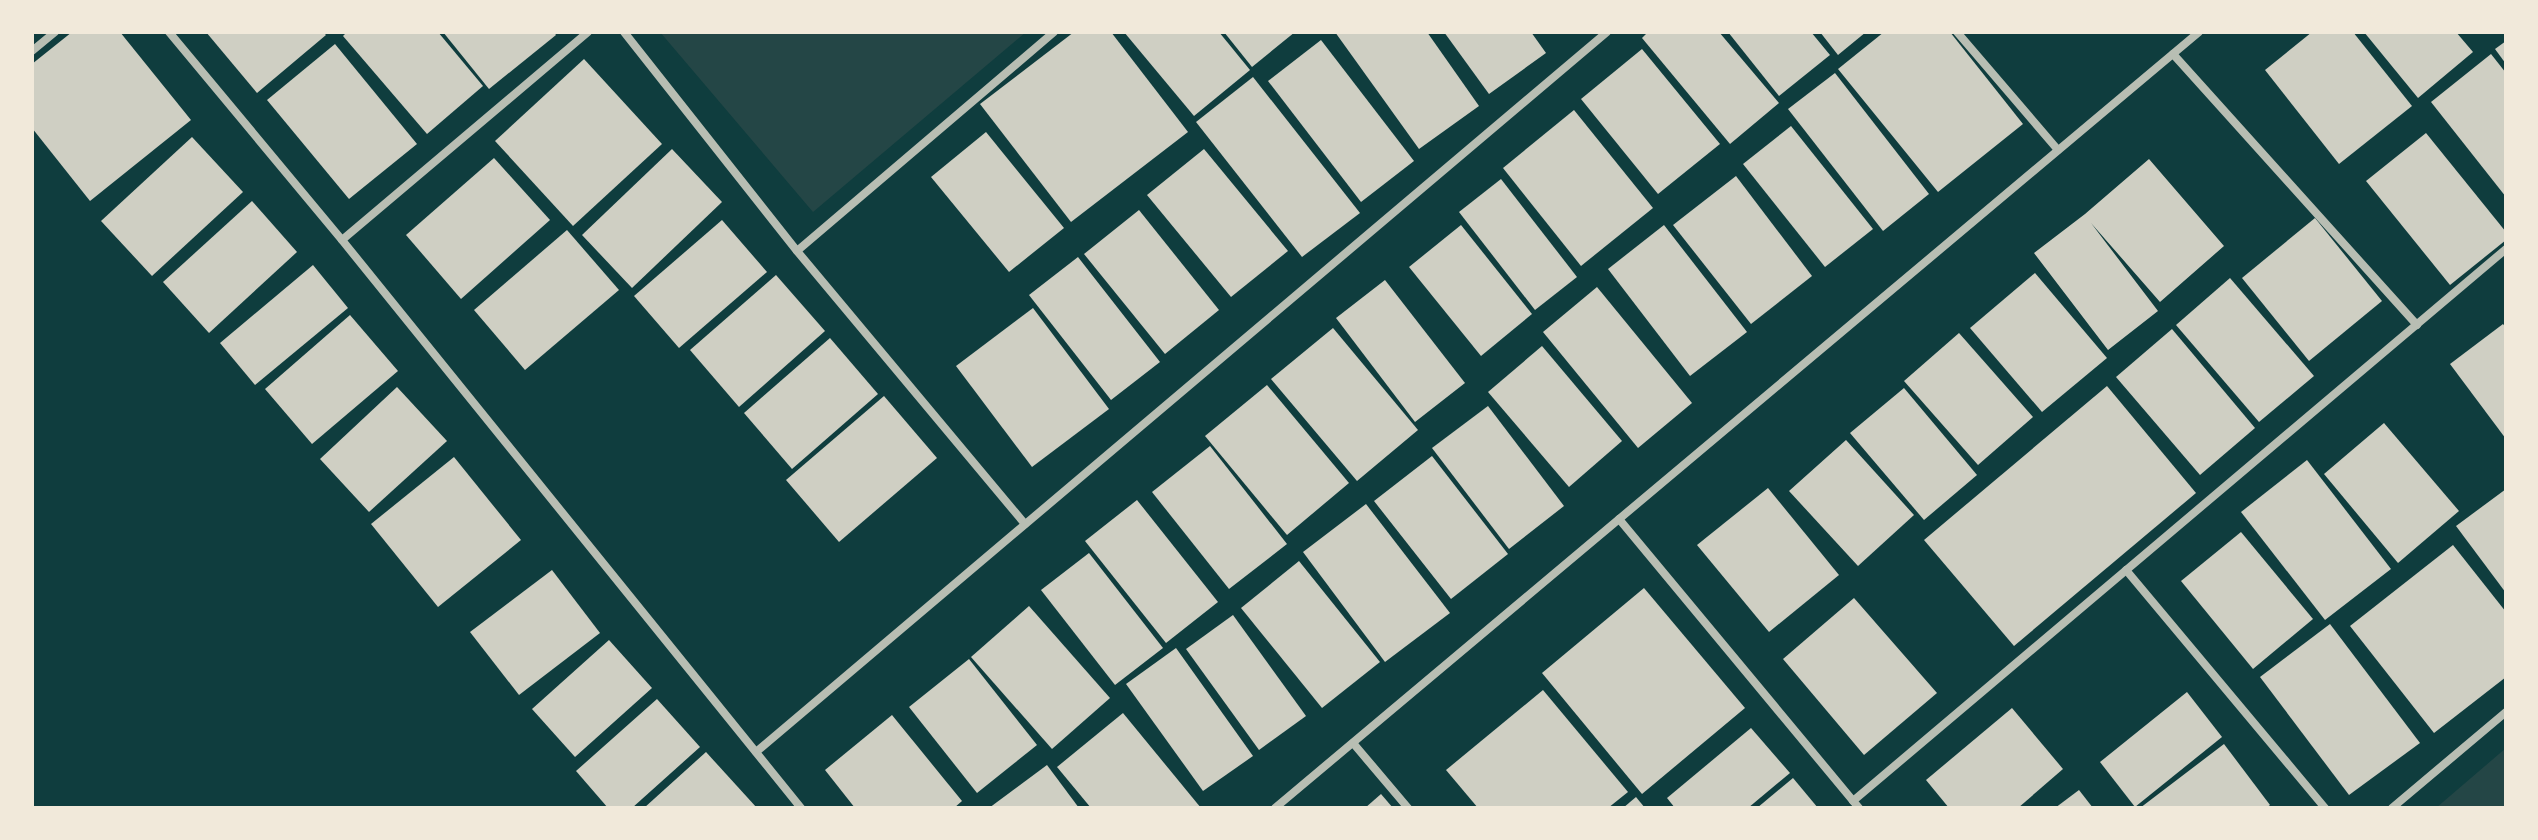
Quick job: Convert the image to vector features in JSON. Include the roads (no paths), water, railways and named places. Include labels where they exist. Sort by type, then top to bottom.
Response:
[{"type":"street","points":[[32,51],[55,32]]},
{"type":"street","points":[[169,32],[342,240],[801,808]]},
{"type":"street","points":[[342,240],[588,32]]},
{"type":"street","points":[[624,32],[797,251],[1025,524]]},
{"type":"street","points":[[797,251],[1054,32]]},
{"type":"street","points":[[756,752],[1607,32]]},
{"type":"street","points":[[1957,32],[2058,150]]},
{"type":"street","points":[[1275,808],[2199,32]]},
{"type":"street","points":[[2173,54],[2417,325]]},
{"type":"street","points":[[1619,519],[1856,804],[2126,570],[2506,249]]},
{"type":"street","points":[[2126,570],[2325,808]]},
{"type":"street","points":[[2392,808],[2506,712]]},
{"type":"street","points":[[1353,743],[1408,808]]}]
